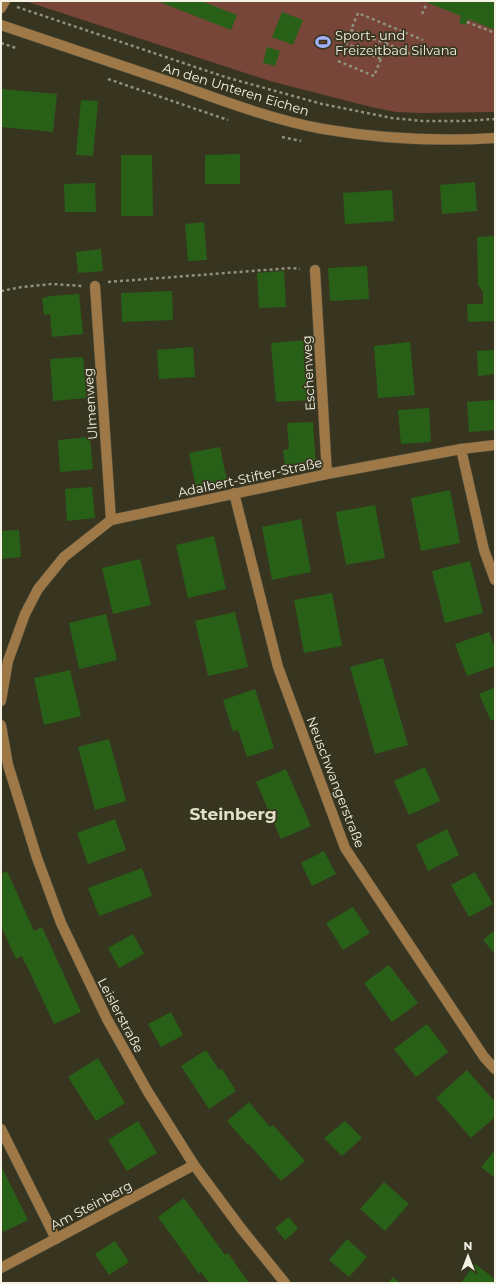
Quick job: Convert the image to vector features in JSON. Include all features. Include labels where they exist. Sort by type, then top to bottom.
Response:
[{"type":"street","name":"An den Unteren Eichen","points":[[1,25],[267,115],[322,128],[384,137],[420,140],[495,138]]},
{"type":"street","name":"Eschenweg","points":[[315,270],[327,474]]},
{"type":"street","name":"Ulmenweg","points":[[95,286],[111,520]]},
{"type":"street","name":"Adalbert-Stifter-Straße","points":[[1,702],[8,661],[25,614],[38,589],[64,557],[111,520],[327,474],[461,449],[495,445]]},
{"type":"street","points":[[461,449],[484,550],[495,580]]},
{"type":"street","name":"Neuschwangerstraße","points":[[234,493],[278,667],[345,848],[484,1057],[495,1069]]},
{"type":"street","name":"Leislerstraße","points":[[1,725],[8,765],[37,858],[61,923],[107,1019],[148,1092],[194,1165],[240,1227],[285,1283]]},
{"type":"street","points":[[1,1129],[56,1239]]},
{"type":"street","name":"Am Steinberg","points":[[1,1268],[194,1165]]},
{"type":"path","points":[[422,14],[427,3]]},
{"type":"path","points":[[3,4],[225,77],[322,104],[392,118],[423,121],[495,119]]},
{"type":"path","points":[[416,56],[351,30],[358,13],[422,40]]},
{"type":"path","points":[[467,22],[495,34]]},
{"type":"path","points":[[345,43],[381,59]]},
{"type":"path","points":[[338,61],[374,76],[387,44]]},
{"type":"path","points":[[1,291],[52,284],[95,286],[106,283],[227,272],[291,268],[315,270]]},
{"type":"shaded area","name":"Sport- und Freizeitbad Silvana","points":[[25,1],[495,1],[495,112],[396,112],[371,107],[270,81]]},
{"type":"building","points":[[157,1],[201,1],[237,15],[231,30]]},
{"type":"building","points":[[423,1],[495,1],[495,30],[468,19],[465,25],[459,23],[461,16]]},
{"type":"building","points":[[282,12],[303,20],[293,45],[272,37]]},
{"type":"building","points":[[267,47],[280,51],[275,66],[263,63]]},
{"type":"building","points":[[2,89],[57,94],[53,132],[1,127]]},
{"type":"building","points":[[81,100],[98,101],[93,156],[76,155]]},
{"type":"building","points":[[240,154],[240,184],[205,184],[205,155]]},
{"type":"building","points":[[121,155],[152,155],[153,216],[121,216]]},
{"type":"building","points":[[475,182],[477,211],[442,214],[440,185]]},
{"type":"building","points":[[95,183],[96,212],[65,212],[64,184]]},
{"type":"building","points":[[392,190],[394,221],[345,224],[343,193]]},
{"type":"building","points":[[204,222],[207,260],[188,261],[185,224]]},
{"type":"building","points":[[495,236],[495,321],[468,322],[467,304],[483,304],[483,292],[478,285],[477,237]]},
{"type":"building","points":[[101,249],[103,271],[78,273],[76,252]]},
{"type":"building","points":[[367,266],[369,299],[330,301],[328,268]]},
{"type":"building","points":[[284,271],[286,307],[259,308],[257,273]]},
{"type":"building","points":[[172,291],[173,320],[122,322],[121,293]]},
{"type":"building","points":[[79,294],[83,334],[52,337],[50,314],[44,315],[42,298],[49,296]]},
{"type":"building","points":[[306,340],[311,400],[276,402],[271,343]]},
{"type":"building","points":[[410,342],[415,395],[378,398],[374,346]]},
{"type":"building","points":[[193,347],[195,377],[159,379],[157,350]]},
{"type":"building","points":[[495,350],[495,374],[478,376],[477,351]]},
{"type":"building","points":[[83,357],[87,398],[53,401],[50,359]]},
{"type":"building","points":[[495,400],[495,430],[469,432],[467,402]]},
{"type":"building","points":[[429,408],[431,442],[401,444],[398,410]]},
{"type":"building","points":[[313,422],[316,467],[291,469],[291,466],[285,466],[283,450],[289,449],[287,423]]},
{"type":"building","points":[[90,437],[93,469],[60,472],[58,440]]},
{"type":"building","points":[[220,447],[227,481],[196,488],[189,453]]},
{"type":"building","points":[[92,487],[95,518],[67,521],[65,489]]},
{"type":"building","points":[[450,490],[460,543],[421,551],[411,498]]},
{"type":"building","points":[[375,505],[385,558],[346,565],[336,512]]},
{"type":"building","points":[[301,519],[311,572],[272,580],[262,527]]},
{"type":"building","points":[[19,530],[21,557],[1,559],[1,531]]},
{"type":"building","points":[[214,536],[226,589],[188,598],[176,545]]},
{"type":"building","points":[[140,559],[151,605],[113,614],[102,568]]},
{"type":"building","points":[[470,561],[483,613],[445,623],[432,571]]},
{"type":"building","points":[[332,593],[342,646],[304,653],[294,600]]},
{"type":"building","points":[[235,612],[248,667],[208,676],[195,621]]},
{"type":"building","points":[[106,614],[117,660],[79,669],[69,623]]},
{"type":"building","points":[[489,632],[495,648],[495,666],[467,676],[455,644]]},
{"type":"building","points":[[383,658],[408,745],[375,754],[350,667]]},
{"type":"building","points":[[70,670],[81,716],[44,725],[34,678]]},
{"type":"building","points":[[495,687],[495,719],[491,721],[479,694]]},
{"type":"building","points":[[255,689],[274,748],[247,757],[238,730],[233,732],[223,700]]},
{"type":"building","points":[[109,739],[126,801],[95,810],[78,747]]},
{"type":"building","points":[[425,767],[440,801],[409,815],[394,781]]},
{"type":"building","points":[[286,769],[311,826],[281,839],[256,782]]},
{"type":"building","points":[[115,819],[126,850],[88,864],[77,833]]},
{"type":"building","points":[[447,829],[459,855],[428,871],[416,845]]},
{"type":"building","points":[[324,851],[336,874],[312,886],[301,863]]},
{"type":"building","points":[[142,868],[152,896],[99,916],[88,888]]},
{"type":"building","points":[[7,871],[34,931],[42,927],[81,1012],[54,1024],[22,956],[16,959],[1,926],[1,874]]},
{"type":"building","points":[[475,872],[493,904],[469,917],[451,885]]},
{"type":"building","points":[[353,907],[370,933],[343,950],[326,923]]},
{"type":"building","points":[[495,930],[495,954],[483,940]]},
{"type":"building","points":[[133,934],[144,954],[119,968],[108,948]]},
{"type":"building","points":[[389,965],[418,1003],[392,1022],[364,983]]},
{"type":"building","points":[[171,1012],[183,1035],[161,1047],[148,1024]]},
{"type":"building","points":[[427,1024],[448,1052],[416,1077],[394,1049]]},
{"type":"building","points":[[206,1050],[219,1070],[222,1069],[236,1091],[209,1109],[181,1066]]},
{"type":"building","points":[[98,1058],[125,1103],[96,1121],[68,1077]]},
{"type":"building","points":[[467,1070],[495,1102],[495,1117],[471,1138],[436,1098]]},
{"type":"building","points":[[249,1102],[270,1127],[273,1125],[305,1161],[281,1181],[227,1121]]},
{"type":"building","points":[[138,1121],[157,1153],[127,1171],[108,1140]]},
{"type":"building","points":[[345,1121],[362,1138],[342,1156],[324,1138]]},
{"type":"building","points":[[495,1150],[495,1178],[481,1167]]},
{"type":"building","points":[[1,1166],[28,1220],[3,1232],[1,1227]]},
{"type":"building","points":[[384,1182],[409,1204],[385,1231],[360,1209]]},
{"type":"building","points":[[184,1198],[225,1255],[228,1253],[249,1283],[209,1283],[201,1272],[199,1274],[158,1217]]},
{"type":"building","points":[[289,1217],[298,1229],[285,1240],[275,1228]]},
{"type":"building","points":[[347,1239],[367,1257],[349,1277],[329,1260]]},
{"type":"building","points":[[115,1241],[129,1262],[109,1275],[95,1254]]},
{"type":"building","points":[[475,1264],[495,1279],[495,1283],[461,1283]]},
{"type":"building","points":[[393,1277],[400,1283],[388,1283]]},
{"type":"place","name":"Sport- und Freizeitbad Silvana","points":[[323,42]]},
{"type":"district","name":"Steinberg","points":[[233,814]]}]
